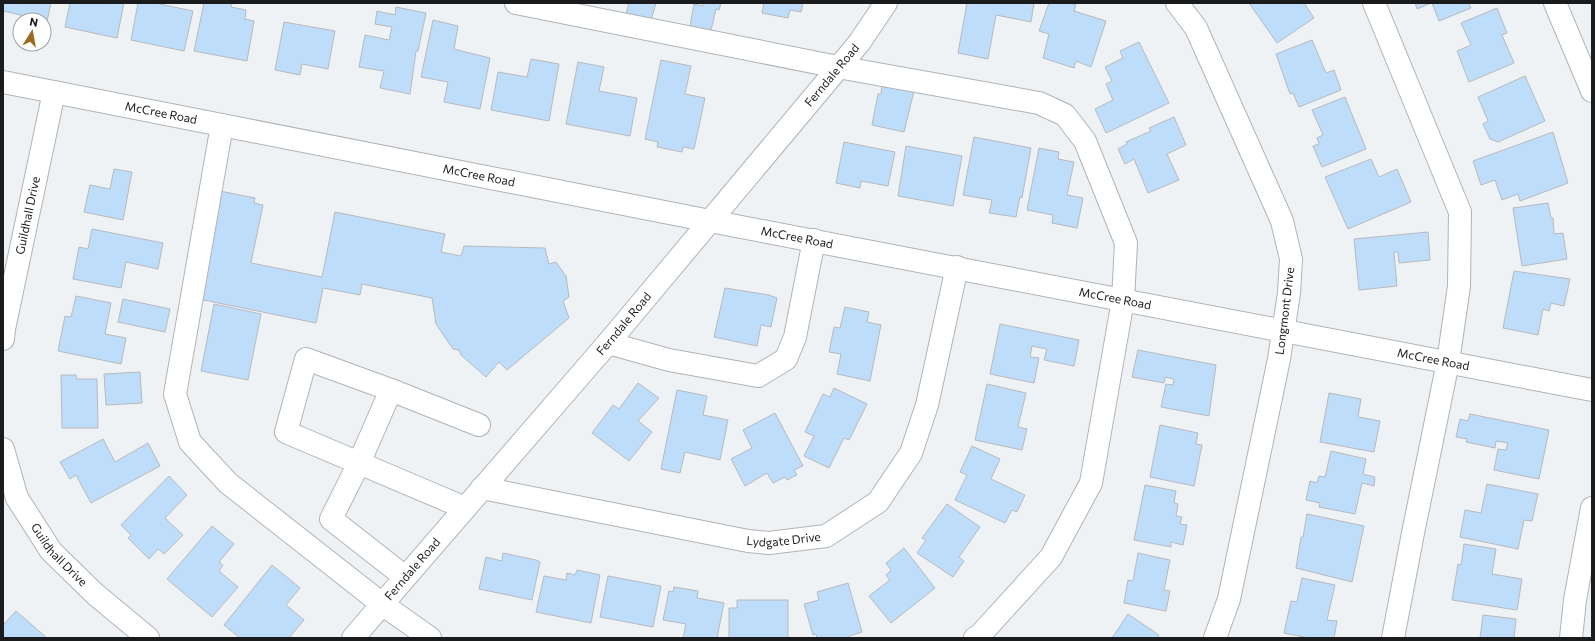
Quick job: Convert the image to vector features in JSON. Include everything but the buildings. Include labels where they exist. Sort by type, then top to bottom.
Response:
[{"type":"street","points":[[516,3],[838,67],[1039,102],[1065,115],[1085,141],[1126,243],[1123,300],[1091,483],[1051,557],[980,635],[975,638]]},
{"type":"street","name":"Ferndale Road","points":[[353,638],[608,343],[859,42],[886,3]]},
{"type":"street","name":"Longmont Drive","points":[[1177,3],[1196,28],[1282,221],[1291,259],[1289,293],[1284,331],[1229,599],[1216,638]]},
{"type":"street","points":[[1374,3],[1460,212],[1460,286],[1448,362],[1393,638]]},
{"type":"street","points":[[1555,3],[1592,90]]},
{"type":"street","name":"McCree Road","points":[[3,82],[710,221],[957,267],[1592,390]]},
{"type":"street","name":"Guildhall Drive","points":[[3,339],[54,92]]},
{"type":"street","points":[[222,125],[175,394],[190,442],[228,483],[382,604],[430,638]]},
{"type":"street","points":[[608,343],[669,360],[758,376],[786,358],[795,337],[814,240]]},
{"type":"street","name":"Lydgate Drive","points":[[482,488],[748,541],[769,543],[826,536],[878,502],[911,453],[927,405],[957,267]]},
{"type":"street","points":[[465,508],[286,432],[306,359],[391,390],[479,425]]},
{"type":"street","points":[[391,390],[359,463],[331,519],[405,577]]},
{"type":"street","name":"Guildhall Drive","points":[[3,449],[17,498],[51,551],[95,594],[148,638]]},
{"type":"street","points":[[1571,638],[1575,600],[1592,508]]}]
